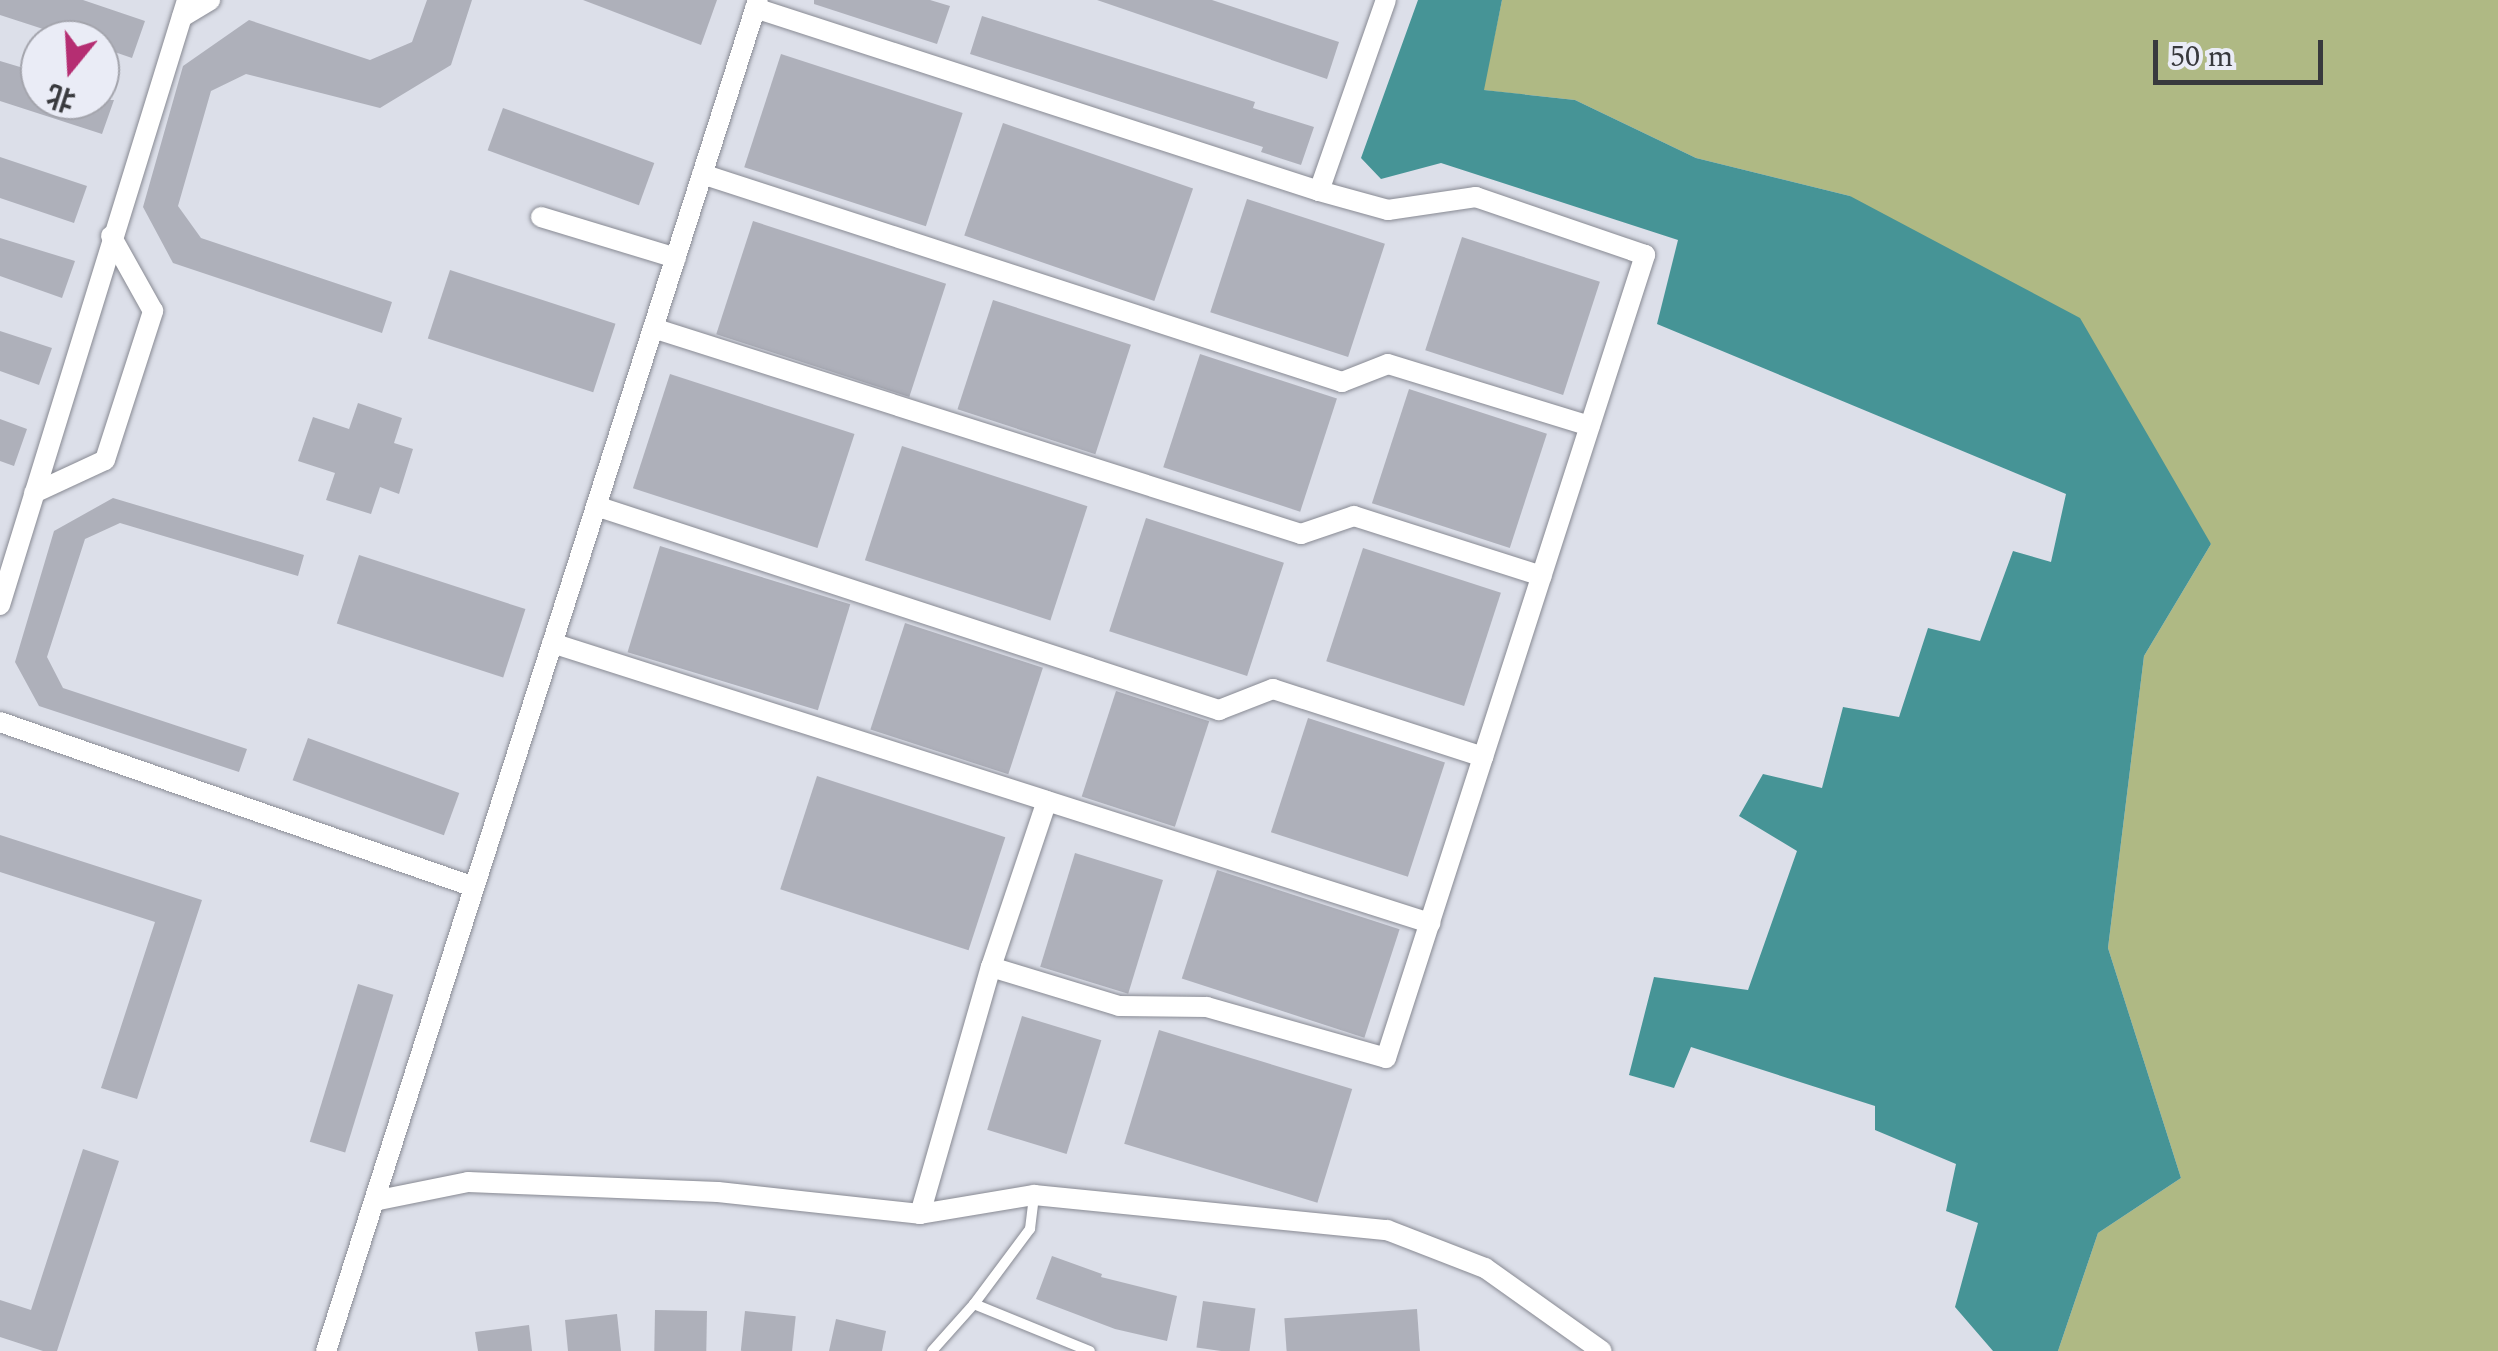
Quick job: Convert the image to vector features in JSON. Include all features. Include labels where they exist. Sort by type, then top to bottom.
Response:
[{"type":"street","points":[[0,605],[184,8],[210,0]]},
{"type":"street","points":[[1319,191],[1386,0]]},
{"type":"street","points":[[326,1351],[757,4],[1319,191],[1388,210],[1476,197],[1645,255],[1386,1058],[1207,1007],[1119,1006],[991,968]]},
{"type":"street","points":[[702,174],[1342,382],[1388,364],[1590,426]]},
{"type":"street","points":[[540,217],[676,258]]},
{"type":"street","points":[[34,493],[105,460],[153,311],[111,236]]},
{"type":"street","points":[[653,328],[1301,534],[1354,516],[1542,576]]},
{"type":"street","points":[[596,506],[1219,710],[1274,689],[1483,757]]},
{"type":"street","points":[[552,643],[1430,923]]},
{"type":"street","points":[[0,722],[474,888]]},
{"type":"street","points":[[920,1214],[991,968],[1048,801]]},
{"type":"street","points":[[374,1200],[468,1182],[718,1192],[920,1214],[1034,1195],[1387,1230],[1485,1268],[1602,1351]]},
{"type":"lane","points":[[932,1351],[974,1304],[1030,1230],[1034,1195]]},
{"type":"lane","points":[[974,1304],[1090,1351]]},
{"type":"green space","points":[[1502,0],[2498,0],[2498,1351],[2058,1351],[2098,1233],[2181,1178],[2108,948],[2144,656],[2211,544],[1850,196],[1696,158],[1575,100],[1483,90]]},
{"type":"water","points":[[1418,0],[1502,0],[1484,90],[1575,100],[1696,158],[1850,196],[2080,318],[2211,544],[2144,656],[2108,948],[2181,1178],[2098,1233],[2058,1351],[1993,1351],[1955,1307],[1978,1223],[1946,1211],[1956,1164],[1875,1130],[1875,1106],[1691,1047],[1674,1088],[1629,1075],[1654,977],[1748,990],[1797,851],[1739,816],[1763,774],[1822,788],[1843,707],[1899,717],[1928,628],[1980,641],[2013,551],[2051,562],[2066,494],[1657,324],[1678,240],[1441,163],[1381,179],[1361,158]]},
{"type":"building","points":[[0,0],[83,0],[145,21],[132,58],[120,54],[120,20],[20,21],[0,15]]},
{"type":"building","points":[[427,0],[472,0],[451,65],[380,108],[246,74],[211,91],[178,206],[201,238],[392,302],[382,333],[173,263],[143,207],[183,66],[249,20],[370,60],[412,42]]},
{"type":"building","points":[[583,0],[717,0],[701,45]]},
{"type":"building","points":[[814,0],[930,0],[950,6],[937,44],[814,4]]},
{"type":"building","points":[[1097,0],[1212,0],[1339,42],[1327,79]]},
{"type":"building","points":[[982,16],[1255,102],[1253,108],[1314,127],[1301,165],[1261,152],[1263,147],[970,54]]},
{"type":"building","points":[[781,54],[963,113],[926,226],[744,167]]},
{"type":"building","points":[[0,61],[20,67],[20,107],[0,101]]},
{"type":"building","points":[[503,108],[654,163],[639,205],[488,150]]},
{"type":"building","points":[[59,120],[107,120],[102,134]]},
{"type":"building","points":[[1003,123],[1193,188],[1154,301],[964,236]]},
{"type":"building","points":[[0,157],[87,186],[74,223],[0,198]]},
{"type":"building","points":[[1247,199],[1385,244],[1348,357],[1210,312]]},
{"type":"building","points":[[753,221],[946,284],[909,397],[716,334]]},
{"type":"building","points":[[1462,237],[1600,282],[1563,395],[1425,350]]},
{"type":"building","points":[[0,238],[75,261],[62,298],[0,276]]},
{"type":"building","points":[[450,270],[615,324],[593,392],[428,338]]},
{"type":"building","points":[[993,300],[1131,345],[1095,454],[957,409]]},
{"type":"building","points":[[0,331],[52,348],[39,385],[0,371]]},
{"type":"building","points":[[1200,354],[1337,398],[1300,512],[1163,467]]},
{"type":"building","points":[[670,374],[855,434],[817,548],[633,488]]},
{"type":"building","points":[[1409,389],[1547,434],[1510,548],[1372,503]]},
{"type":"building","points":[[358,403],[402,418],[394,443],[413,449],[399,494],[380,487],[371,514],[326,500],[335,473],[298,461],[313,417],[349,429]]},
{"type":"building","points":[[0,419],[27,429],[14,466],[0,461]]},
{"type":"building","points":[[902,446],[1087,506],[1050,620],[865,560]]},
{"type":"building","points":[[113,498],[304,555],[298,576],[120,523],[85,539],[47,657],[63,688],[247,749],[239,772],[39,706],[15,662],[54,531]]},
{"type":"building","points":[[1146,518],[1284,563],[1247,676],[1109,631]]},
{"type":"building","points":[[660,546],[850,604],[818,710],[628,652]]},
{"type":"building","points":[[1363,548],[1501,593],[1464,706],[1326,661]]},
{"type":"building","points":[[359,555],[525,609],[503,678],[337,623]]},
{"type":"building","points":[[905,623],[1043,668],[1008,774],[870,730]]},
{"type":"building","points":[[1116,691],[1209,721],[1175,827],[1082,797]]},
{"type":"building","points":[[1308,718],[1445,762],[1408,877],[1271,832]]},
{"type":"building","points":[[308,738],[459,793],[444,835],[293,780]]},
{"type":"building","points":[[817,776],[1005,837],[969,950],[780,889]]},
{"type":"building","points":[[0,835],[202,900],[137,1099],[101,1088],[155,922],[0,872]]},
{"type":"building","points":[[1075,853],[1163,880],[1128,994],[1040,967]]},
{"type":"building","points":[[1217,870],[1400,929],[1364,1038],[1182,978]]},
{"type":"building","points":[[358,984],[393,995],[345,1153],[310,1142]]},
{"type":"building","points":[[1022,1016],[1101,1040],[1067,1154],[987,1130]]},
{"type":"building","points":[[1159,1030],[1352,1089],[1317,1203],[1124,1144]]},
{"type":"building","points":[[83,1149],[119,1161],[57,1351],[43,1351],[0,1337],[0,1300],[31,1310]]},
{"type":"building","points":[[1052,1256],[1102,1274],[1101,1277],[1177,1296],[1167,1341],[1115,1329],[1036,1299]]},
{"type":"building","points":[[1203,1301],[1255,1308],[1249,1351],[1196,1348]]},
{"type":"building","points":[[1417,1309],[1420,1351],[1287,1351],[1284,1318]]},
{"type":"building","points":[[655,1310],[707,1311],[706,1351],[654,1351]]},
{"type":"building","points":[[745,1311],[796,1316],[792,1351],[741,1351]]},
{"type":"building","points":[[617,1314],[621,1351],[568,1351],[565,1320]]},
{"type":"building","points":[[836,1319],[886,1331],[882,1351],[829,1351]]},
{"type":"building","points":[[529,1325],[532,1351],[478,1351],[475,1332]]}]
